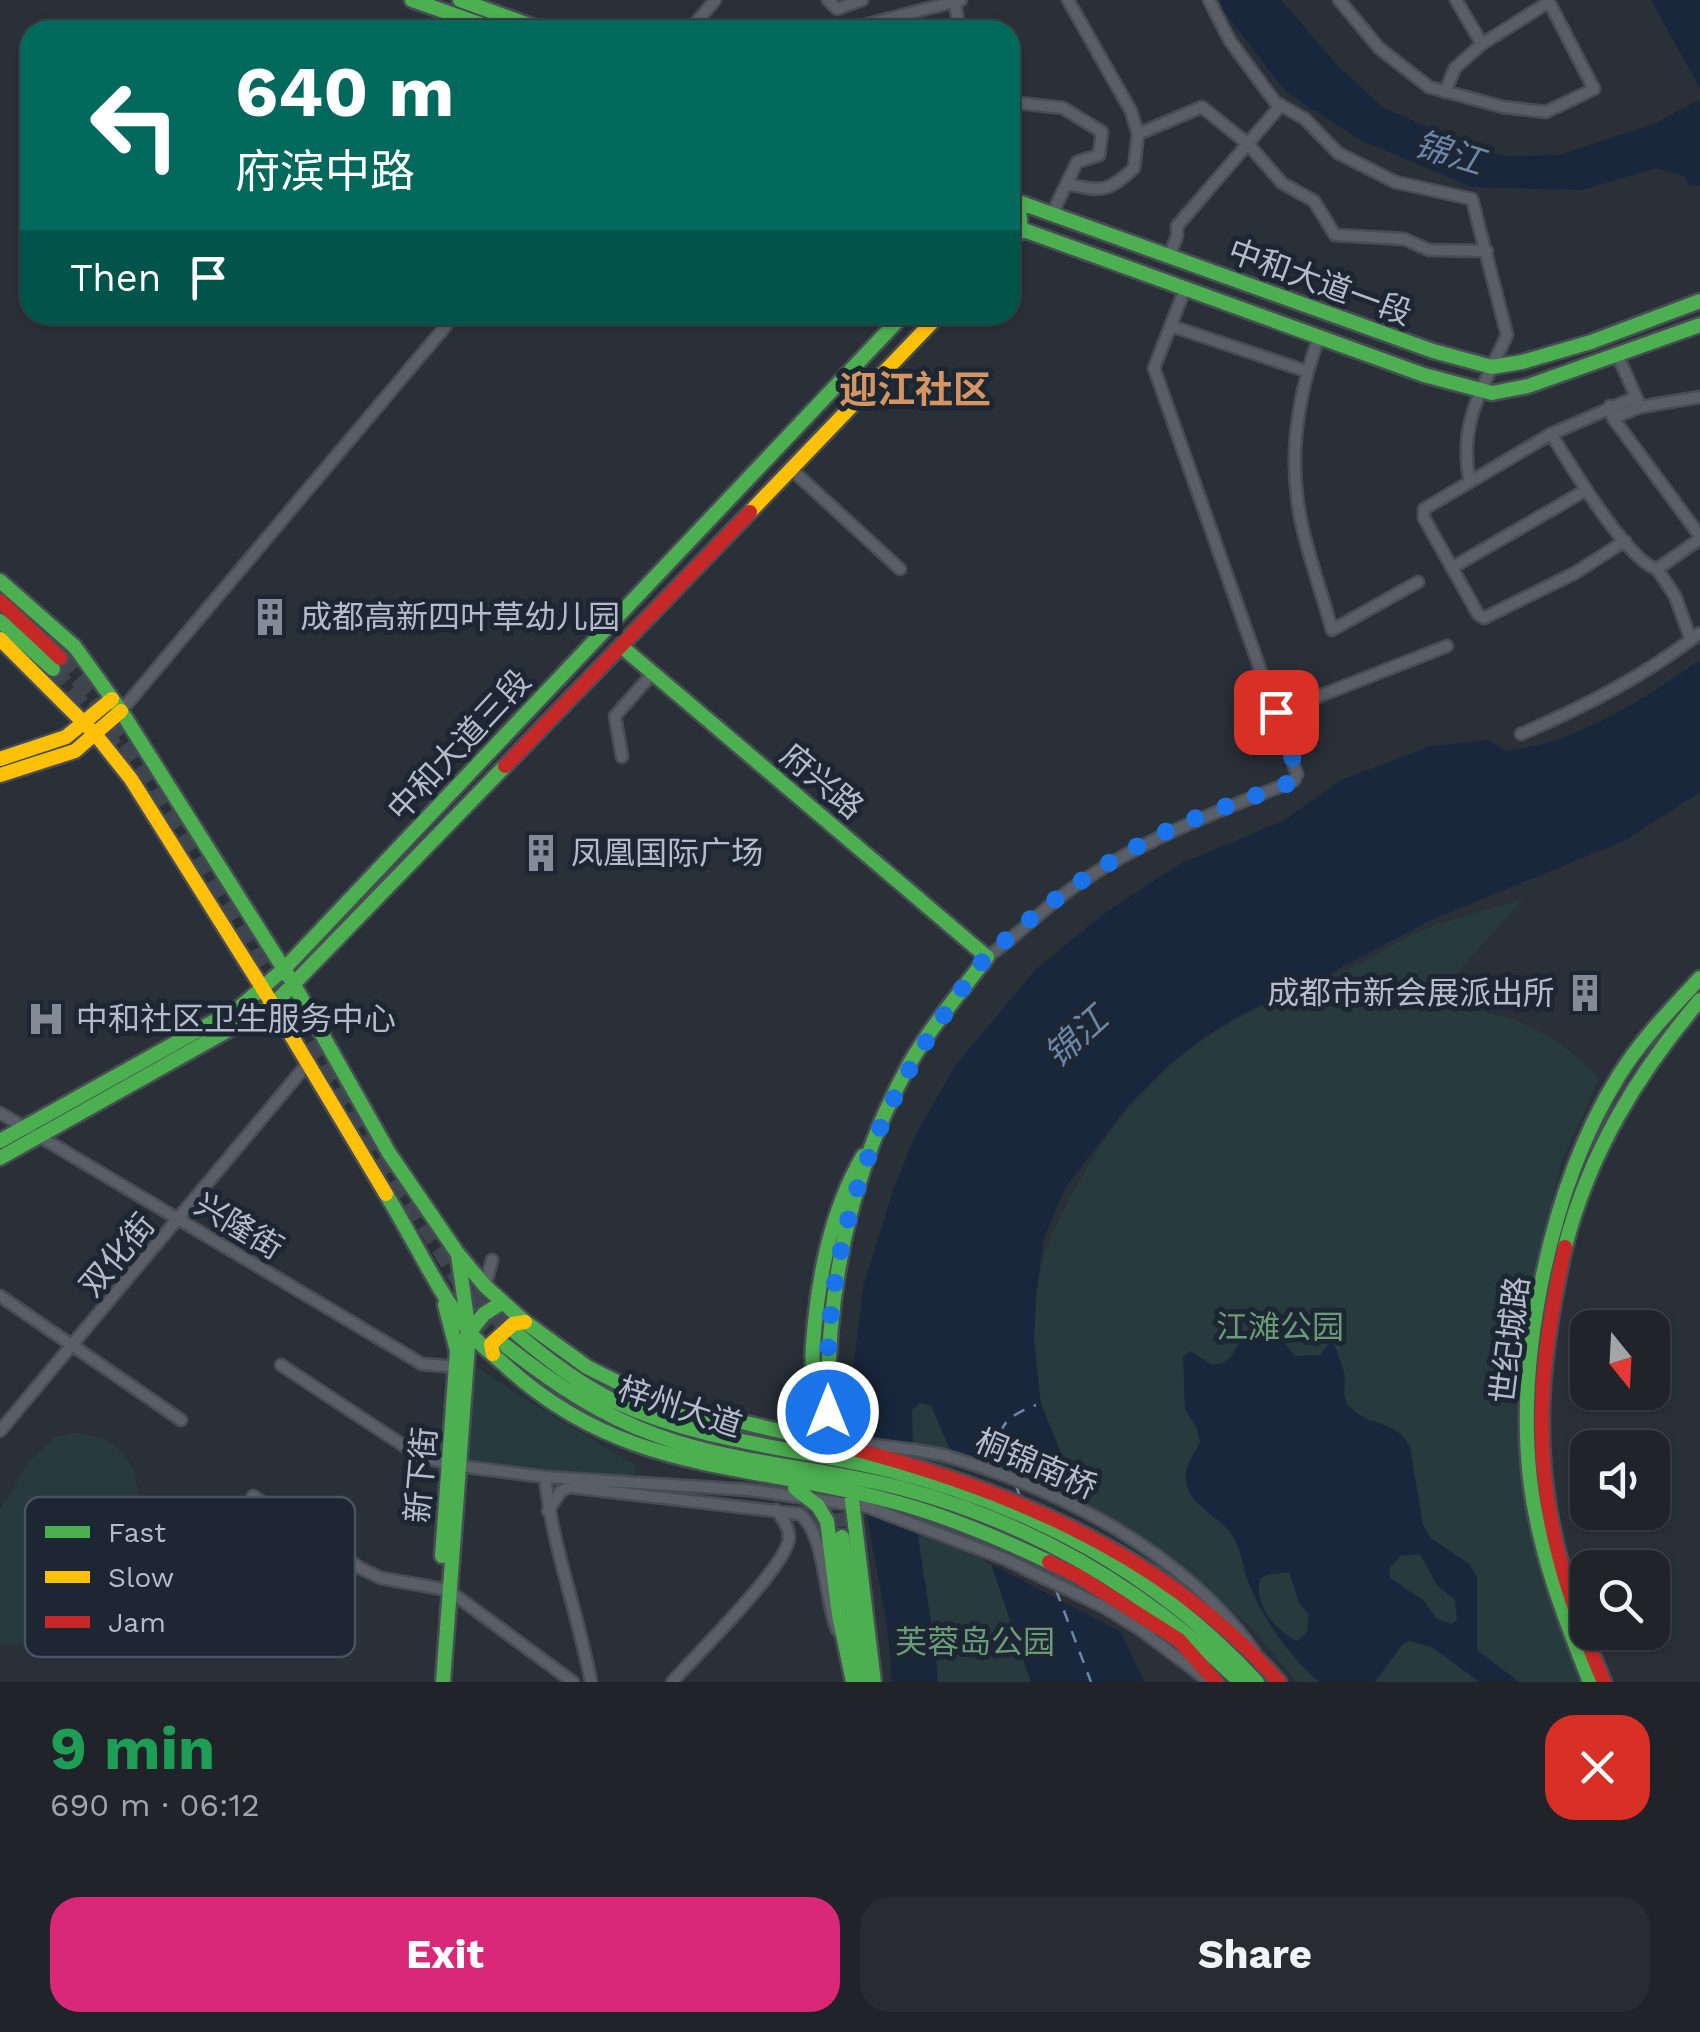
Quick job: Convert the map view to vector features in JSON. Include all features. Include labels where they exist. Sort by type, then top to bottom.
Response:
[{"type":"main road","points":[[412,0],[469,20]]},
{"type":"main road","points":[[460,0],[515,20]]},
{"type":"main road","name":"中和大道一段","points":[[1020,205],[1433,352],[1492,367],[1546,356],[1700,301]]},
{"type":"main road","points":[[1020,234],[1424,375],[1492,392],[1528,386],[1700,325]]},
{"type":"main road","name":"中和大道三段","points":[[0,1142],[240,1006],[284,969],[893,325]]},
{"type":"main road","points":[[0,1158],[273,1005],[928,325]]},
{"type":"main road","points":[[0,581],[75,648],[117,705],[294,985],[389,1153],[458,1254],[503,1302],[521,1328]]},
{"type":"main road","points":[[0,602],[56,664],[0,621]]},
{"type":"main road","points":[[0,639],[96,735],[131,779],[273,1005],[468,1332],[499,1350]]},
{"type":"main road","name":"府兴路","points":[[621,646],[986,957]]},
{"type":"main road","points":[[0,758],[66,737],[83,722],[117,705]]},
{"type":"main road","points":[[0,775],[74,751],[96,735],[117,705]]},
{"type":"main road","points":[[853,1682],[839,1615],[842,1535],[853,1471],[826,1415],[832,1294],[853,1199],[874,1138],[912,1060],[986,957]]},
{"type":"main road","name":"世纪城路","points":[[1590,1682],[1556,1598],[1530,1477],[1528,1425],[1534,1317],[1561,1206],[1612,1088],[1672,1007],[1700,978]]},
{"type":"main road","name":"世纪城路","points":[[1604,1682],[1566,1595],[1548,1518],[1540,1423],[1547,1317],[1576,1211],[1626,1095],[1700,1000]]},
{"type":"main road","name":"新下街","points":[[435,1682],[468,1332],[458,1254]]},
{"type":"main road","name":"新下街","points":[[435,1276],[451,1321],[457,1359],[454,1465]]},
{"type":"main road","points":[[457,1359],[468,1332],[484,1314],[503,1302]]},
{"type":"main road","points":[[513,1324],[587,1368],[656,1402],[791,1432],[853,1471],[786,1482],[701,1465],[621,1440],[566,1412],[530,1387],[490,1344],[513,1324]]},
{"type":"main road","name":"梓州大道","points":[[521,1328],[579,1382],[653,1417],[853,1471]]},
{"type":"main road","name":"梓州大道","points":[[499,1350],[640,1430],[720,1453],[853,1471]]},
{"type":"main road","points":[[791,1432],[826,1415]]},
{"type":"main road","name":"桐锦南桥","points":[[853,1471],[994,1520],[1162,1603]]},
{"type":"main road","name":"桐锦南桥","points":[[853,1471],[964,1480],[1032,1508],[1088,1535],[1162,1603]]},
{"type":"main road","points":[[786,1482],[810,1499],[842,1535],[874,1682]]},
{"type":"main road","points":[[842,1535],[863,1682]]},
{"type":"main road","name":"新下街","points":[[443,1589],[443,1682]]},
{"type":"main road","points":[[1162,1603],[1240,1682]]},
{"type":"main road","points":[[1162,1603],[1263,1664],[1279,1682]]},
{"type":"main road","points":[[1162,1603],[1179,1640],[1213,1682]]},
{"type":"main road","points":[[1162,1603],[1213,1635],[1257,1682]]},
{"type":"main road","points":[[1212,1652],[1228,1682]]},
{"type":"street","points":[[698,20],[715,0]]},
{"type":"street","points":[[828,0],[837,8],[862,0]]},
{"type":"street","points":[[1068,0],[1131,112],[1138,134],[1134,168],[1111,188],[1093,190],[1068,184]]},
{"type":"street","points":[[1209,0],[1230,41],[1281,105],[1305,119],[1338,154],[1395,182],[1472,199],[1507,335],[1479,390],[1464,442],[1470,482]]},
{"type":"street","points":[[1339,0],[1378,48],[1430,87],[1445,92],[1503,107],[1546,112],[1594,89],[1549,1],[1482,44],[1455,68],[1445,92]]},
{"type":"street","points":[[1456,0],[1482,44]]},
{"type":"street","points":[[883,20],[958,1]]},
{"type":"street","points":[[1020,103],[1062,108],[1102,132],[1100,155],[1078,162],[1052,214]]},
{"type":"street","points":[[1169,256],[1177,226],[1281,105]]},
{"type":"street","points":[[1138,134],[1202,107],[1248,144],[1282,183],[1314,200],[1335,234],[1404,239],[1429,250],[1487,251]]},
{"type":"street","points":[[986,957],[1068,891],[1166,831],[1294,781],[1296,768],[1154,368],[1185,289]]},
{"type":"street","points":[[117,705],[447,325]]},
{"type":"street","points":[[1171,326],[1306,372]]},
{"type":"street","points":[[1319,337],[1306,372],[1294,433],[1296,498],[1332,630],[1418,582]]},
{"type":"street","points":[[1617,354],[1638,402]]},
{"type":"street","points":[[1625,542],[1575,573],[1484,618],[1478,614],[1424,518],[1424,510],[1551,434],[1638,402],[1700,396]]},
{"type":"street","points":[[1612,412],[1700,538],[1657,569]]},
{"type":"street","points":[[1521,734],[1591,704],[1696,637],[1657,569],[1647,566],[1625,542],[1551,434]]},
{"type":"street","points":[[791,469],[900,569]]},
{"type":"street","points":[[1452,566],[1586,490]]},
{"type":"street","points":[[1276,712],[1448,646]]},
{"type":"street","points":[[622,758],[615,716],[653,673]]},
{"type":"street","name":"双化街","points":[[0,1432],[308,1063]]},
{"type":"street","name":"兴隆街","points":[[0,1113],[422,1364],[457,1359]]},
{"type":"street","points":[[485,1286],[492,1260]]},
{"type":"street","points":[[0,1296],[181,1420]]},
{"type":"street","points":[[281,1365],[421,1456],[454,1465],[544,1477],[750,1490],[810,1499],[853,1471],[1003,1558],[1104,1608],[1162,1603]]},
{"type":"street","points":[[544,1477],[548,1511],[581,1630],[590,1682]]},
{"type":"street","points":[[548,1511],[561,1491],[570,1487],[800,1514],[814,1530],[830,1613],[848,1659]]},
{"type":"street","points":[[672,1682],[779,1562],[789,1537],[776,1510]]},
{"type":"street","points":[[355,1565],[381,1578],[443,1589],[573,1682]]},
{"type":"green space","name":"江滩公园","points":[[1523,899],[1428,1005],[1441,1010],[1487,1013],[1523,1023],[1571,1052],[1599,1079],[1561,1163],[1530,1297],[1524,1327],[1520,1435],[1532,1540],[1572,1661],[1583,1682],[1297,1682],[1252,1628],[1146,1539],[1064,1493],[1061,1455],[1040,1399],[1034,1362],[1036,1300],[1045,1253],[1065,1208],[1107,1137],[1164,1071],[1196,1045],[1267,1003],[1363,963],[1415,933]]},
{"type":"green space","points":[[477,1367],[634,1464],[636,1473],[626,1478],[464,1465],[472,1369]]},
{"type":"green space","name":"芙蓉岛公园","points":[[918,1403],[931,1405],[963,1480],[1031,1682],[938,1682],[916,1509],[912,1410]]},
{"type":"green space","points":[[73,1433],[112,1444],[129,1461],[138,1497],[25,1497],[25,1643],[0,1644],[0,1510],[29,1462],[55,1437]]},
{"type":"water","name":"锦江","points":[[1220,0],[1281,0],[1338,66],[1382,107],[1503,156],[1559,155],[1654,124],[1700,99],[1700,186],[1689,186],[1685,176],[1656,168],[1582,190],[1472,187],[1360,140],[1286,92],[1223,10]]},
{"type":"water","points":[[1651,0],[1700,0],[1700,88]]},
{"type":"water","name":"锦江","points":[[1700,660],[1700,792],[1626,840],[1429,921],[1242,1014],[1206,1036],[1130,1103],[1065,1188],[1044,1238],[1036,1296],[1034,1341],[1041,1404],[1062,1456],[1064,1493],[1095,1576],[1144,1682],[1031,1682],[963,1480],[931,1405],[919,1403],[912,1410],[916,1510],[938,1682],[892,1682],[887,1625],[851,1428],[853,1368],[864,1284],[893,1190],[916,1134],[955,1066],[1036,969],[1106,912],[1180,864],[1283,821],[1341,780],[1432,746],[1489,740],[1505,751],[1558,739],[1608,718]]},
{"type":"water","points":[[1275,1326],[1283,1328],[1285,1344],[1295,1356],[1320,1355],[1333,1339],[1344,1374],[1347,1403],[1358,1414],[1405,1438],[1410,1447],[1423,1525],[1431,1538],[1469,1564],[1477,1576],[1477,1650],[1519,1682],[1479,1682],[1432,1647],[1409,1641],[1375,1682],[1319,1682],[1278,1636],[1254,1595],[1233,1537],[1196,1501],[1187,1486],[1187,1468],[1200,1443],[1185,1409],[1183,1357],[1190,1351],[1212,1365],[1220,1363],[1230,1358],[1245,1340]],"holes":[[[1420,1554],[1437,1585],[1455,1600],[1457,1620],[1451,1624],[1437,1619],[1423,1600],[1390,1578],[1390,1567],[1401,1556]],[[1289,1572],[1299,1603],[1309,1614],[1307,1632],[1297,1641],[1268,1616],[1260,1599],[1260,1579]]]},
{"type":"pier","points":[[945,1452],[1074,1505],[1127,1635],[983,1560],[959,1482]]},
{"type":"ferry route","points":[[1012,1475],[1001,1431],[1011,1417],[1036,1405]]},
{"type":"ferry route","points":[[1015,1483],[1021,1499]]},
{"type":"ferry route","points":[[1056,1590],[1091,1682]]},
{"type":"tunnel","points":[[60,658],[94,696],[133,752],[464,1287],[516,1333]]},
{"type":"tunnel","points":[[53,669],[124,759]]},
{"type":"tunnel","points":[[457,1295],[506,1346]]},
{"type":"tunnel","points":[[837,1492],[842,1537]]},
{"type":"traffic: fast","points":[[412,0],[469,20]]},
{"type":"traffic: fast","points":[[460,0],[515,20]]},
{"type":"traffic: fast","points":[[1020,203],[1433,351],[1492,367],[1591,342],[1700,301]]},
{"type":"traffic: fast","points":[[1020,220],[1020,230]]},
{"type":"traffic: fast","points":[[1020,229],[1424,375],[1492,393],[1528,386],[1700,325]]},
{"type":"traffic: fast","points":[[0,1141],[240,1007],[284,969],[894,325]]},
{"type":"traffic: fast","points":[[0,581],[75,647],[121,711],[294,985],[389,1153],[458,1254],[485,1286],[525,1322],[587,1367],[657,1402],[822,1441]]},
{"type":"traffic: fast","points":[[0,621],[53,669]]},
{"type":"traffic: fast","points":[[621,646],[987,957],[910,1063],[872,1146],[857,1189],[837,1276],[828,1366],[828,1412]]},
{"type":"traffic: fast","points":[[0,1158],[273,1005],[505,766]]},
{"type":"traffic: fast","points":[[1590,1682],[1553,1582],[1534,1505],[1527,1430],[1534,1325],[1557,1219],[1594,1120],[1636,1051],[1700,978]]},
{"type":"traffic: fast","points":[[1565,1247],[1588,1179],[1618,1116],[1656,1056],[1700,1000]]},
{"type":"traffic: fast","points":[[791,1432],[806,1428],[813,1409],[813,1344],[822,1271],[842,1200],[863,1156]]},
{"type":"traffic: fast","points":[[386,1194],[472,1335],[551,1402],[596,1428],[688,1459],[908,1506],[970,1527],[1049,1562]]},
{"type":"traffic: fast","points":[[443,1682],[469,1332],[458,1255]]},
{"type":"traffic: fast","points":[[467,1335],[484,1314],[503,1302]]},
{"type":"traffic: fast","points":[[442,1556],[457,1351],[445,1305]]},
{"type":"traffic: fast","points":[[516,1333],[589,1387],[648,1416],[715,1435],[888,1470],[941,1485],[1042,1524],[1134,1576],[1218,1643],[1257,1682]]},
{"type":"traffic: fast","points":[[506,1346],[577,1396],[656,1435],[749,1460],[908,1490],[1044,1542],[1127,1590],[1240,1682]]},
{"type":"traffic: fast","points":[[836,1395],[839,1427],[850,1448]]},
{"type":"traffic: fast","points":[[795,1488],[818,1506],[827,1521],[839,1615],[853,1682]]},
{"type":"traffic: fast","points":[[851,1492],[874,1682]]},
{"type":"traffic: fast","points":[[842,1537],[863,1682]]},
{"type":"traffic: slow","points":[[750,512],[929,325]]},
{"type":"traffic: slow","points":[[0,639],[96,735],[131,779],[386,1194]]},
{"type":"traffic: slow","points":[[0,759],[66,737],[112,699]]},
{"type":"traffic: slow","points":[[0,775],[75,751],[121,711]]},
{"type":"traffic: slow","points":[[493,1354],[491,1344],[513,1324],[525,1322]]},
{"type":"traffic: jam","points":[[505,766],[750,512]]},
{"type":"traffic: jam","points":[[0,601],[60,658]]},
{"type":"traffic: jam","points":[[1565,1247],[1545,1364],[1544,1468],[1563,1570],[1604,1682]]},
{"type":"traffic: jam","points":[[822,1441],[948,1477],[1070,1527],[1182,1594],[1232,1635],[1279,1682]]},
{"type":"traffic: jam","points":[[1049,1562],[1179,1640],[1216,1682]]},
{"type":"place","name":"成都高新四叶草幼儿园","points":[[270,617]]},
{"type":"place","name":"凤凰国际广场","points":[[541,853]]},
{"type":"place","name":"成都市新会展派出所","points":[[1585,993]]},
{"type":"place","name":"中和社区卫生服务中心","points":[[46,1019]]},
{"type":"district","name":"迎江社区","points":[[915,390]]},
{"type":"route","points":[[828,1412],[826,1382],[832,1294],[842,1240],[874,1138],[912,1060],[986,957],[1068,891],[1166,831],[1294,781],[1296,768],[1276,712]]}]
